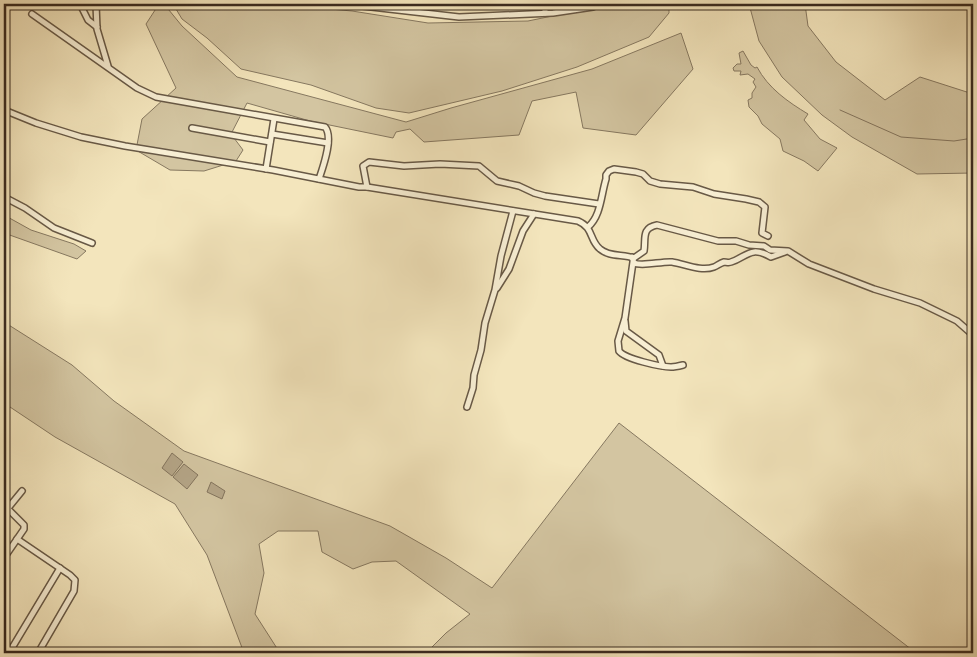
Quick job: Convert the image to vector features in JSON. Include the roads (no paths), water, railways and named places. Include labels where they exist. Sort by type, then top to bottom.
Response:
[{"type":"street","points":[[80,4],[88,20],[97,27]]},
{"type":"street","points":[[96,4],[97,27],[108,66]]},
{"type":"street","points":[[345,4],[458,17],[545,13],[593,7],[598,4]]},
{"type":"street","points":[[541,4],[544,5],[545,13]]},
{"type":"street","points":[[32,14],[43,24],[108,66],[137,88],[156,97],[325,127],[328,131],[328,143],[319,179]]},
{"type":"street","points":[[4,110],[42,125],[81,137],[125,146],[266,169],[359,187],[578,221],[588,228],[596,245],[602,251],[632,260],[638,265],[671,262],[713,268],[724,262],[730,263],[749,252],[765,254],[770,257],[788,251]]},
{"type":"street","points":[[266,169],[274,119]]},
{"type":"street","points":[[192,128],[270,142]]},
{"type":"street","points":[[272,134],[328,143]]},
{"type":"street","points":[[367,187],[363,166],[369,162],[404,166],[430,164],[472,165],[479,166],[497,182],[519,186],[534,193],[599,204]]},
{"type":"street","points":[[588,228],[595,220],[606,175],[614,169],[643,174],[650,180],[660,184],[694,187],[714,194],[759,202],[765,207],[762,233],[768,236]]},
{"type":"street","points":[[4,197],[25,208],[54,228],[92,243]]},
{"type":"street","points":[[467,407],[481,350],[485,323],[495,290],[501,256],[513,211]]},
{"type":"street","points":[[495,290],[508,269],[523,230],[534,214]]},
{"type":"street","points":[[632,260],[642,253],[644,233],[650,227],[656,225],[718,241],[736,241],[749,245],[764,246],[770,250],[788,251],[810,264],[874,289],[920,303],[957,321],[973,335]]},
{"type":"street","points":[[632,260],[625,318],[618,341],[620,353],[626,357],[663,366],[683,365]]},
{"type":"street","points":[[625,318],[626,331],[659,355],[663,366]]},
{"type":"street","points":[[4,558],[24,529],[24,525],[6,510],[22,491]]},
{"type":"street","points":[[17,539],[75,580],[76,587],[38,653]]},
{"type":"street","points":[[9,653],[60,568]]},
{"type":"waterway","points":[[840,110],[901,137],[954,141],[973,138]]}]
